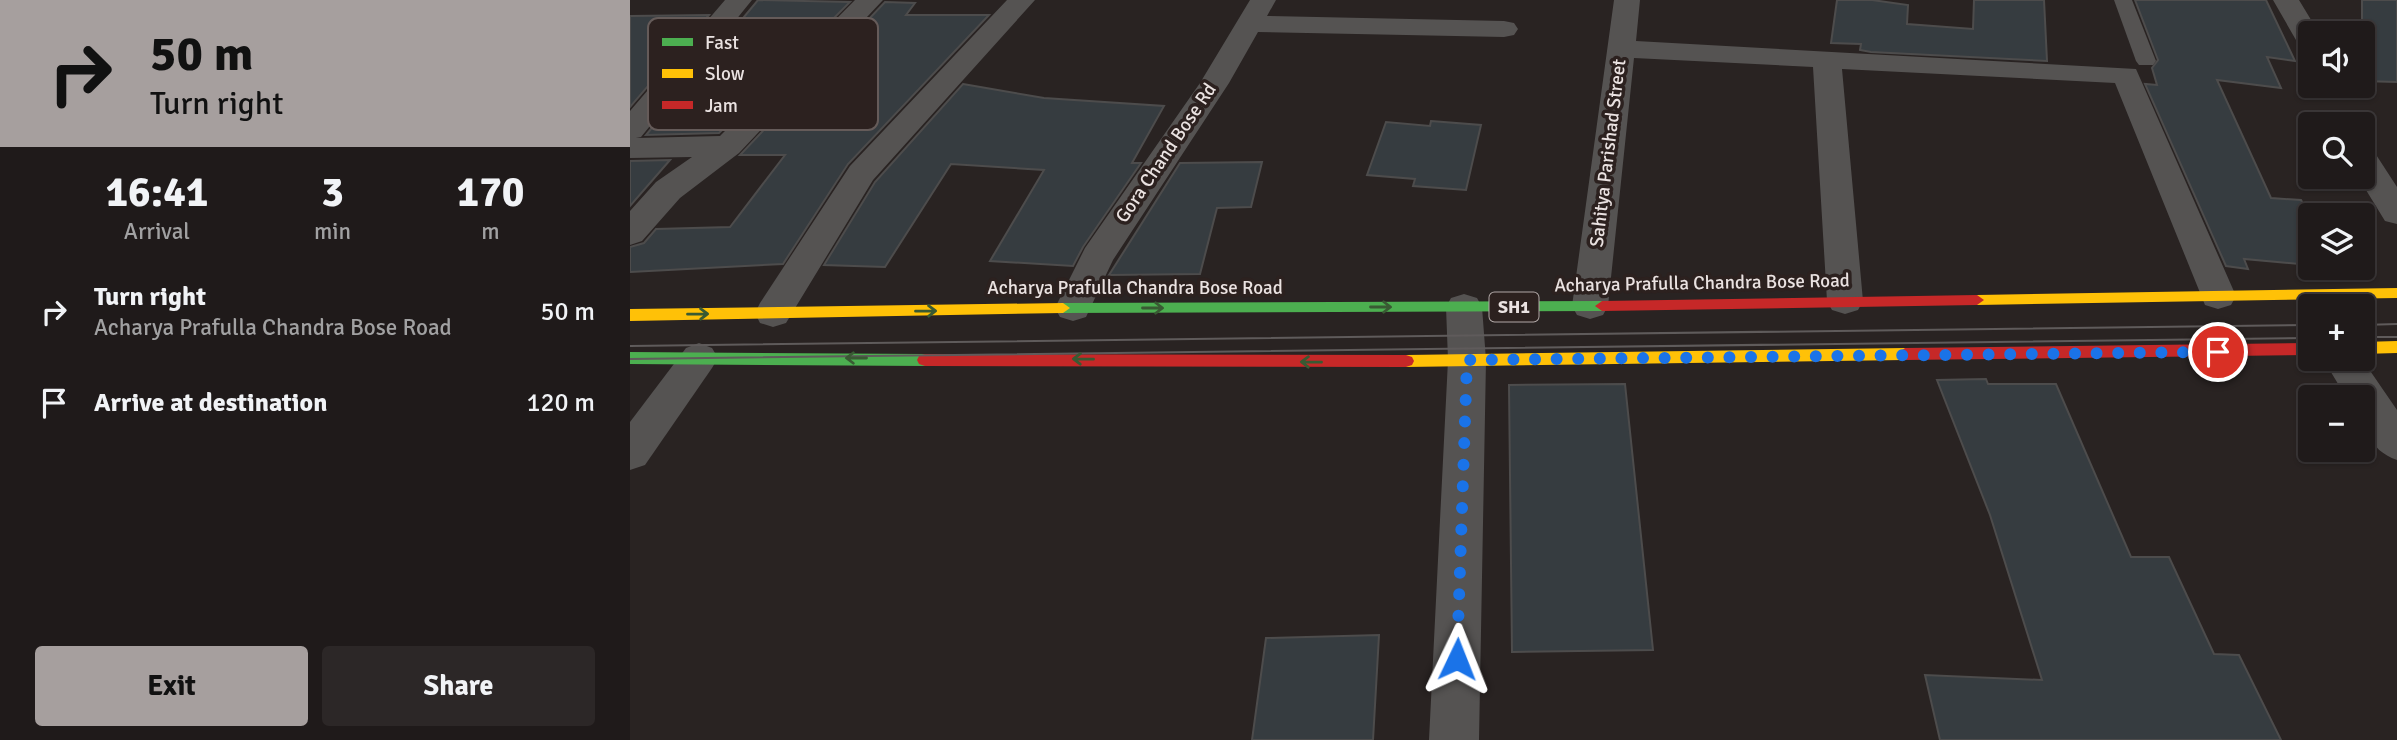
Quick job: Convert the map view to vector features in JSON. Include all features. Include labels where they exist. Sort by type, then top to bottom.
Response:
[{"type":"main road","name":"Acharya Prafulla Chandra Bose Road","points":[[630,315],[1073,308],[1590,306],[2397,293]]},
{"type":"main road","points":[[2375,348],[2397,347]]},
{"type":"main road","points":[[630,358],[1467,360],[2298,350]]},
{"type":"street","points":[[724,18],[739,0]]},
{"type":"street","points":[[852,18],[870,0]]},
{"type":"street","points":[[773,313],[861,173],[1022,0]]},
{"type":"street","name":"Sahitya Parishad Street","points":[[1590,306],[1627,0]]},
{"type":"street","points":[[2286,0],[2298,21]]},
{"type":"street","points":[[1256,12],[1504,29]]},
{"type":"street","name":"Gora Chand Bose Rd","points":[[1073,308],[1097,257],[1213,83],[1256,12]]},
{"type":"street","points":[[1621,49],[2126,75],[2218,296]]},
{"type":"street","points":[[1827,60],[1845,301]]},
{"type":"street","points":[[630,130],[648,109]]},
{"type":"street","points":[[630,233],[668,190],[728,146],[744,130]]},
{"type":"street","points":[[630,148],[728,146]]},
{"type":"street","points":[[2375,177],[2397,212]]},
{"type":"street","points":[[1454,740],[1467,360],[1464,307]]},
{"type":"street","points":[[630,453],[699,358]]},
{"type":"street","points":[[2350,371],[2397,443]]},
{"type":"lane","points":[[2123,0],[2146,61]]},
{"type":"building","points":[[758,0],[850,2],[834,18],[743,18]]},
{"type":"building","points":[[1837,0],[1872,0],[1908,5],[1907,24],[1973,29],[1974,0],[2044,0],[2047,61],[1871,52],[1860,50],[1861,44],[1831,43]]},
{"type":"building","points":[[2135,0],[2266,0],[2295,61],[2267,57],[2281,88],[2217,80],[2271,198],[2301,200],[2303,203],[2298,203],[2298,264],[2244,259],[2248,269],[2226,266],[2145,84],[2157,85],[2152,68],[2158,60]]},
{"type":"building","points":[[2362,0],[2397,0],[2397,82],[2375,81],[2375,21],[2362,21]]},
{"type":"building","points":[[885,2],[915,3],[906,15],[989,15],[848,164],[783,264],[630,272],[630,247],[644,243],[656,229],[730,227],[785,155],[740,155],[764,130],[878,130],[878,18],[870,18]]},
{"type":"building","points":[[709,15],[706,18],[648,18],[648,86],[630,107],[630,16]]},
{"type":"building","points":[[963,84],[1044,98],[1164,106],[1132,163],[1141,163],[1083,247],[1073,266],[990,261],[1044,170],[951,164],[885,267],[824,265],[875,182]]},
{"type":"building","points":[[1431,121],[1481,125],[1466,190],[1413,186],[1415,179],[1367,175],[1386,122],[1430,126]]},
{"type":"building","points":[[650,130],[722,130],[719,133],[646,135]]},
{"type":"building","points":[[670,160],[630,206],[630,161]]},
{"type":"building","points":[[1262,162],[1251,207],[1217,208],[1200,274],[1109,275],[1180,163]]},
{"type":"building","points":[[1986,379],[1988,384],[2056,384],[2131,557],[2169,557],[2214,654],[2239,655],[2281,740],[1940,740],[1925,675],[2042,680],[1990,515],[1937,380]]},
{"type":"building","points":[[1625,384],[1653,650],[1512,652],[1509,385]]},
{"type":"building","points":[[1379,635],[1373,740],[1252,740],[1266,638]]},
{"type":"tram line","points":[[2375,325],[2397,324]]},
{"type":"tram line","points":[[630,346],[2298,325]]},
{"type":"tram line","points":[[2375,337],[2397,337]]},
{"type":"tram line","points":[[630,359],[2298,338]]},
{"type":"traffic: fast","points":[[1063,308],[1602,306]]},
{"type":"traffic: fast","points":[[630,358],[925,360]]},
{"type":"traffic: slow","points":[[1977,300],[2397,293]]},
{"type":"traffic: slow","points":[[630,315],[1063,308]]},
{"type":"traffic: slow","points":[[2375,348],[2397,347]]},
{"type":"traffic: slow","points":[[1406,361],[1905,354]]},
{"type":"traffic: jam","points":[[1602,306],[1977,300]]},
{"type":"traffic: jam","points":[[1905,354],[2298,349]]},
{"type":"traffic: jam","points":[[925,360],[1406,361]]},
{"type":"route","points":[[1457,659],[1467,360],[2218,352]]}]
